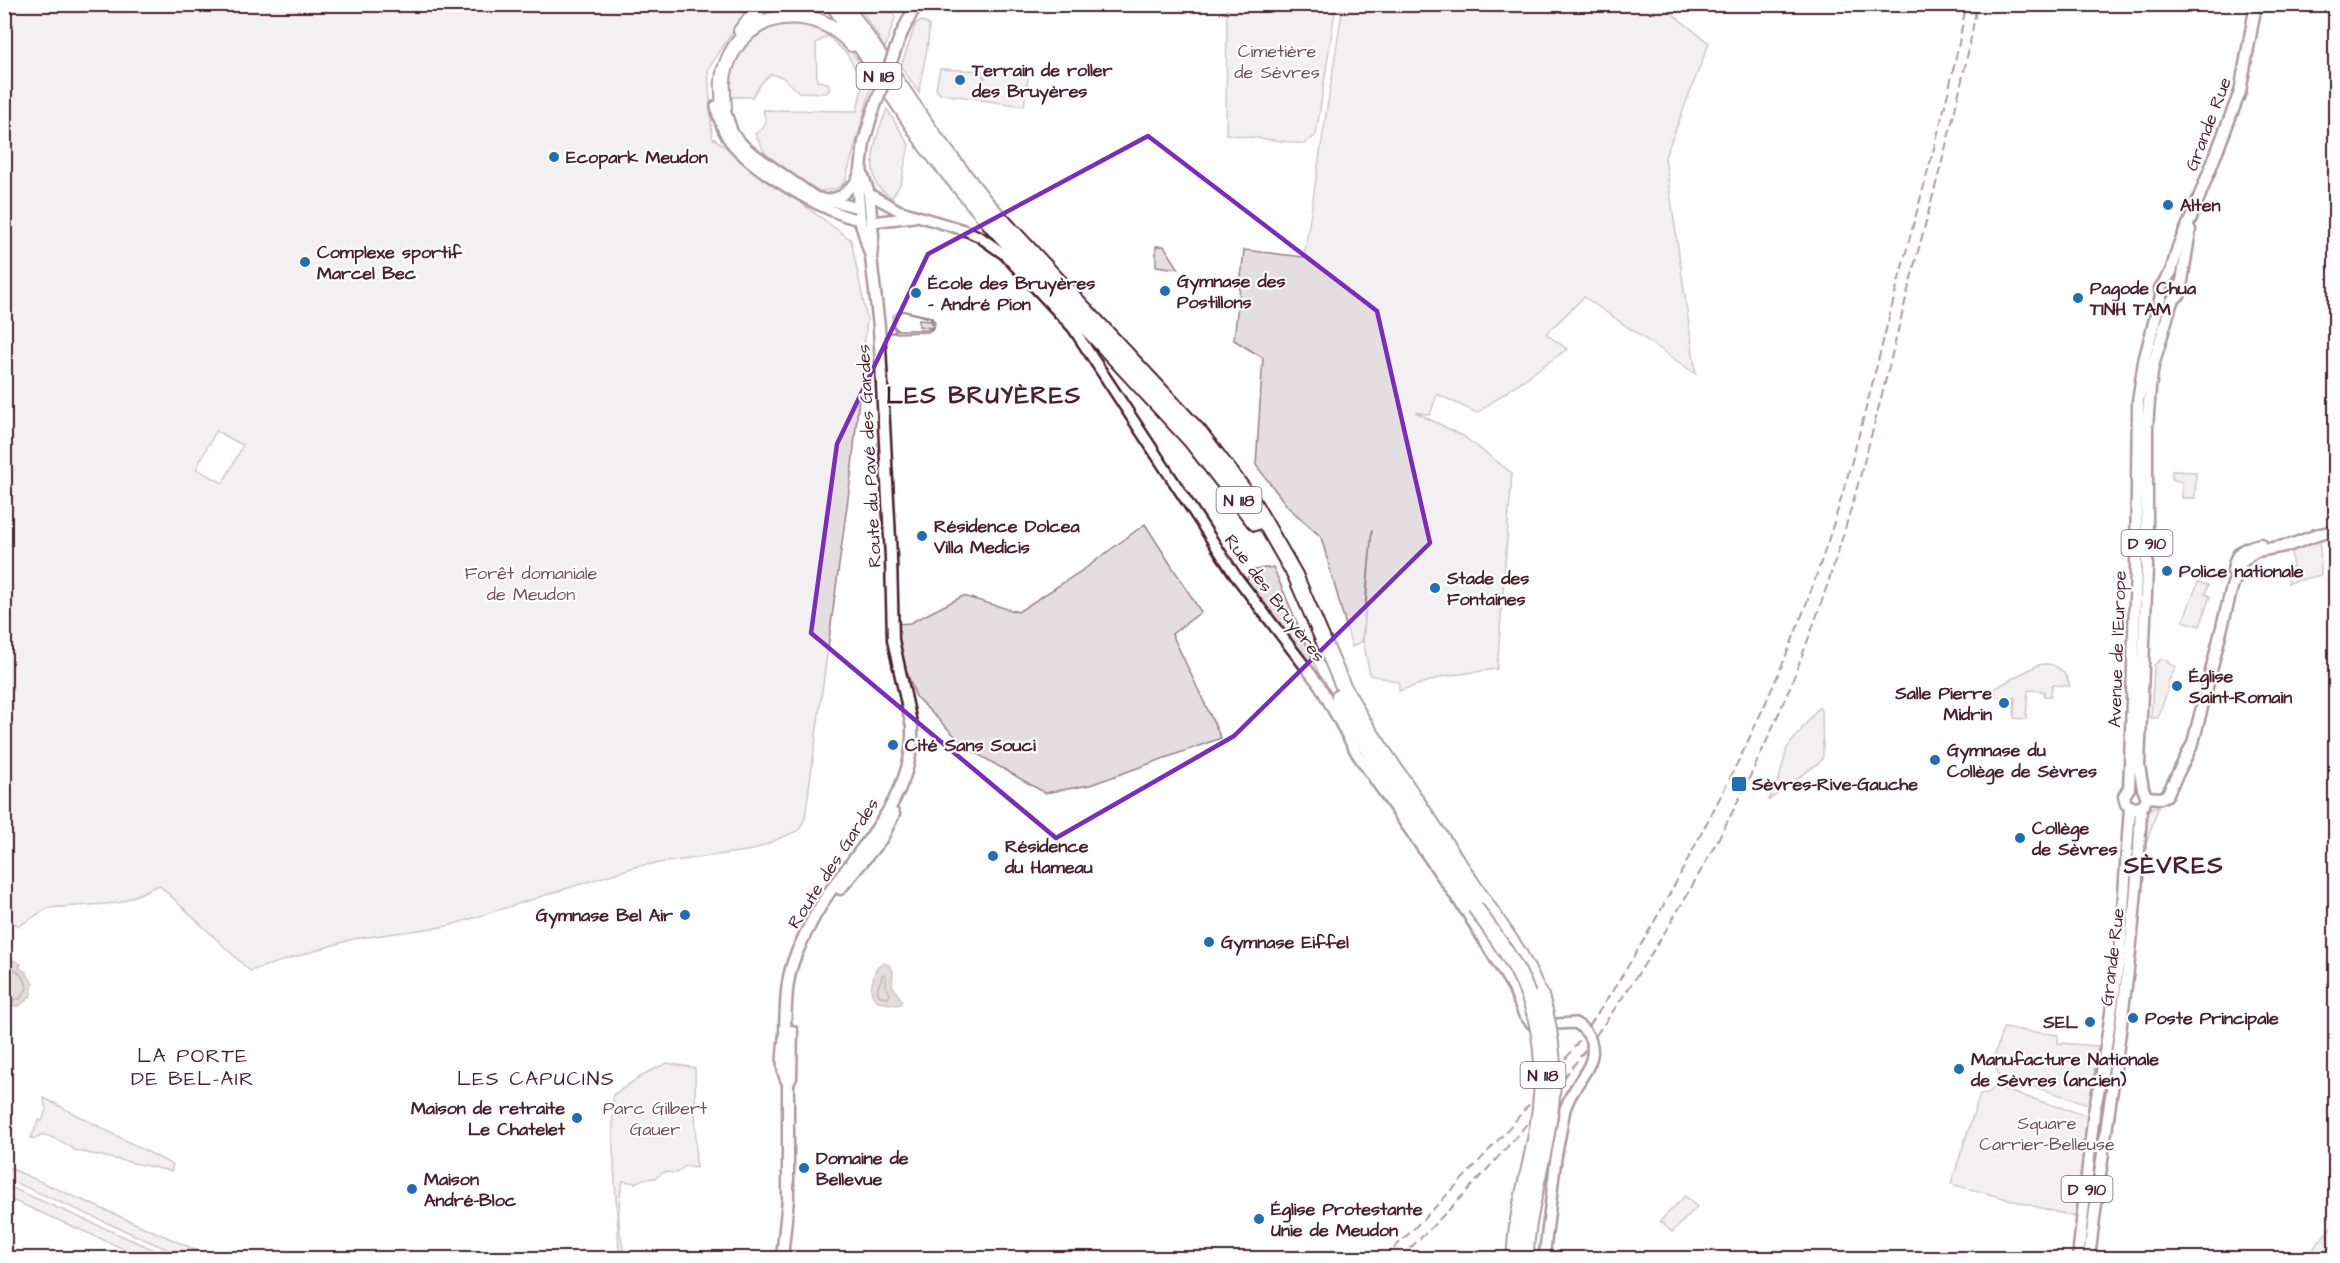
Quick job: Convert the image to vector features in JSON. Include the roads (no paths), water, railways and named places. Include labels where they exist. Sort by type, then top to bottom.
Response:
[{"type":"highway","points":[[720,106],[714,84],[722,56],[762,4]]},
{"type":"highway","name":"N 118","points":[[833,4],[926,146],[958,186],[1191,441],[1242,505],[1266,540],[1288,581],[1353,725],[1403,802],[1519,953],[1533,978],[1549,1023],[1554,1060],[1550,1117],[1529,1220],[1526,1258]]},
{"type":"highway","name":"N 118","points":[[844,4],[934,136],[978,194],[1201,434],[1252,502],[1295,575],[1342,684],[1362,720],[1479,903],[1518,973],[1534,1011],[1541,1039],[1543,1071],[1542,1098],[1519,1218],[1515,1258]]},
{"type":"highway","points":[[854,4],[855,21]]},
{"type":"highway","points":[[720,106],[724,73],[732,52],[741,40],[759,25],[783,16],[811,18],[836,29],[858,50],[869,68],[878,74]]},
{"type":"main road","name":"Grande Rue","points":[[2166,281],[2240,92],[2256,4]]},
{"type":"main road","name":"Route du Pavé des Gardes","points":[[871,257],[859,214],[857,181],[872,114],[913,7]]},
{"type":"main road","name":"Route du Pavé des Gardes","points":[[861,170],[869,194],[871,257],[879,327],[895,653],[912,727],[908,772]]},
{"type":"main road","points":[[859,214],[871,216]]},
{"type":"main road","name":"Grande Rue","points":[[2180,286],[2191,218]]},
{"type":"main road","points":[[2166,281],[2174,281],[2180,286]]},
{"type":"main road","name":"D 910","points":[[2161,297],[2160,288],[2166,281]]},
{"type":"main road","name":"D 910","points":[[2172,301],[2178,297],[2180,286]]},
{"type":"main road","points":[[2161,297],[2172,301]]},
{"type":"main road","name":"Avenue de l'Europe","points":[[2161,297],[2144,361],[2138,402],[2136,569],[2129,788],[2124,796],[2126,804],[2140,800],[2139,766],[2147,586],[2147,428],[2150,388],[2153,366],[2172,301]]},
{"type":"main road","points":[[2232,586],[2235,556],[2242,549],[2258,544],[2336,531]]},
{"type":"main road","points":[[2129,788],[2137,786],[2140,800],[2167,795],[2193,743],[2232,586],[2241,563],[2258,551],[2297,543],[2320,534]]},
{"type":"main road","name":"Route des Gardes","points":[[782,1258],[788,1199],[788,1083],[785,1078],[784,1064],[786,993],[789,974],[796,954],[819,909],[880,825],[908,772]]},
{"type":"main road","name":"Route des Gardes","points":[[788,1083],[792,1078],[793,987],[802,957],[816,927],[840,888],[882,838],[894,813],[908,772]]},
{"type":"main road","name":"Grande Rue","points":[[2078,1258],[2094,1114],[2120,952],[2140,800]]},
{"type":"main road","name":"Grande Rue","points":[[2089,1258],[2134,915],[2140,800]]},
{"type":"main road","points":[[776,1081],[784,1064]]},
{"type":"main road","points":[[2094,1114],[2101,1106],[2108,1114]]},
{"type":"street","points":[[720,106],[733,134],[747,149],[805,192],[859,214]]},
{"type":"street","points":[[720,106],[722,128],[728,139],[744,156],[819,206],[834,213],[859,214]]},
{"type":"street","points":[[826,200],[841,196],[857,181]]},
{"type":"street","name":"Rue des Bruyères","points":[[869,194],[898,210],[967,231],[1004,254],[1073,328],[1235,575],[1320,686],[1357,754],[1467,913],[1513,988],[1524,1016],[1532,1024]]},
{"type":"street","name":"Rue des Bruyères","points":[[871,216],[898,210]]},
{"type":"street","name":"Rue des Bruyères","points":[[871,216],[919,217]]},
{"type":"street","points":[[1544,1258],[1556,1158],[1566,1109],[1570,1096],[1587,1069],[1593,1049],[1589,1035],[1580,1026],[1575,1023],[1556,1024]]},
{"type":"water","points":[[5,956],[21,964],[19,968],[26,972],[33,984],[30,997],[19,1006],[5,1006]]},
{"type":"water","points":[[884,963],[889,965],[893,971],[892,985],[902,1001],[901,1004],[884,1003],[876,999],[871,992],[876,968]]},
{"type":"railway","points":[[1384,1258],[1500,1138],[1585,1033],[1639,948],[1672,890],[1762,710],[1813,585],[1849,471],[1944,108],[1966,4]]},
{"type":"railway","points":[[1400,1258],[1493,1163],[1544,1103],[1622,999],[1693,885],[1756,765],[1806,645],[1850,512],[1955,111],[1977,4]]},
{"type":"place","name":"Terrain de roller des Bruyères","points":[[960,80]]},
{"type":"place","name":"Ecopark Meudon","points":[[554,157]]},
{"type":"place","name":"Alten","points":[[2168,205]]},
{"type":"place","name":"Complexe sportif Marcel Bec","points":[[305,262]]},
{"type":"place","name":"Gymnase des Postillons","points":[[1165,291]]},
{"type":"place","name":"École des Bruyères - André Pion","points":[[916,293]]},
{"type":"place","name":"Pagode Chua TINH TAM","points":[[2078,298]]},
{"type":"place","name":"Résidence Dolcea Villa Medicis","points":[[922,536]]},
{"type":"place","name":"Police nationale","points":[[2167,571]]},
{"type":"place","name":"Stade des Fontaines","points":[[1435,588]]},
{"type":"place","name":"Église Saint-Romain","points":[[2177,686]]},
{"type":"place","name":"Salle Pierre Midrin","points":[[2004,703]]},
{"type":"place","name":"Cité Sans Souci","points":[[893,745]]},
{"type":"place","name":"Gymnase du Collège de Sèvres","points":[[1935,760]]},
{"type":"place","name":"Sèvres-Rive-Gauche","points":[[1739,784]]},
{"type":"place","name":"Collège de Sèvres","points":[[2020,838]]},
{"type":"place","name":"Résidence du Hameau","points":[[993,856]]},
{"type":"place","name":"Gymnase Bel Air","points":[[685,915]]},
{"type":"place","name":"Gymnase Eiffel","points":[[1209,942]]},
{"type":"place","name":"Poste Principale","points":[[2133,1018]]},
{"type":"place","name":"SEL","points":[[2090,1022]]},
{"type":"place","name":"Manufacture Nationale de Sèvres (ancien)","points":[[1959,1069]]},
{"type":"place","name":"Maison de retraite Le Chatelet","points":[[577,1118]]},
{"type":"place","name":"Domaine de Bellevue","points":[[804,1168]]},
{"type":"place","name":"Maison André-Bloc","points":[[412,1189]]},
{"type":"place","name":"Église Protestante Unie de Meudon","points":[[1259,1219]]},
{"type":"district","name":"LES BRUYÈRES","points":[[984,395]]},
{"type":"district","name":"SÈVRES","points":[[2174,865]]},
{"type":"district","name":"LA PORTE DE BEL-AIR","points":[[193,1066]]},
{"type":"district","name":"LES CAPUCINS","points":[[536,1078]]},
{"type":"park label","name":"Cimetière de Sèvres","points":[[1277,61]]},
{"type":"park label","name":"Forêt domaniale de Meudon","points":[[531,583]]},
{"type":"park label","name":"Parc Gilbert Gauer","points":[[655,1118]]},
{"type":"park label","name":"Square Carrier-Belleuse","points":[[2047,1133]]}]
